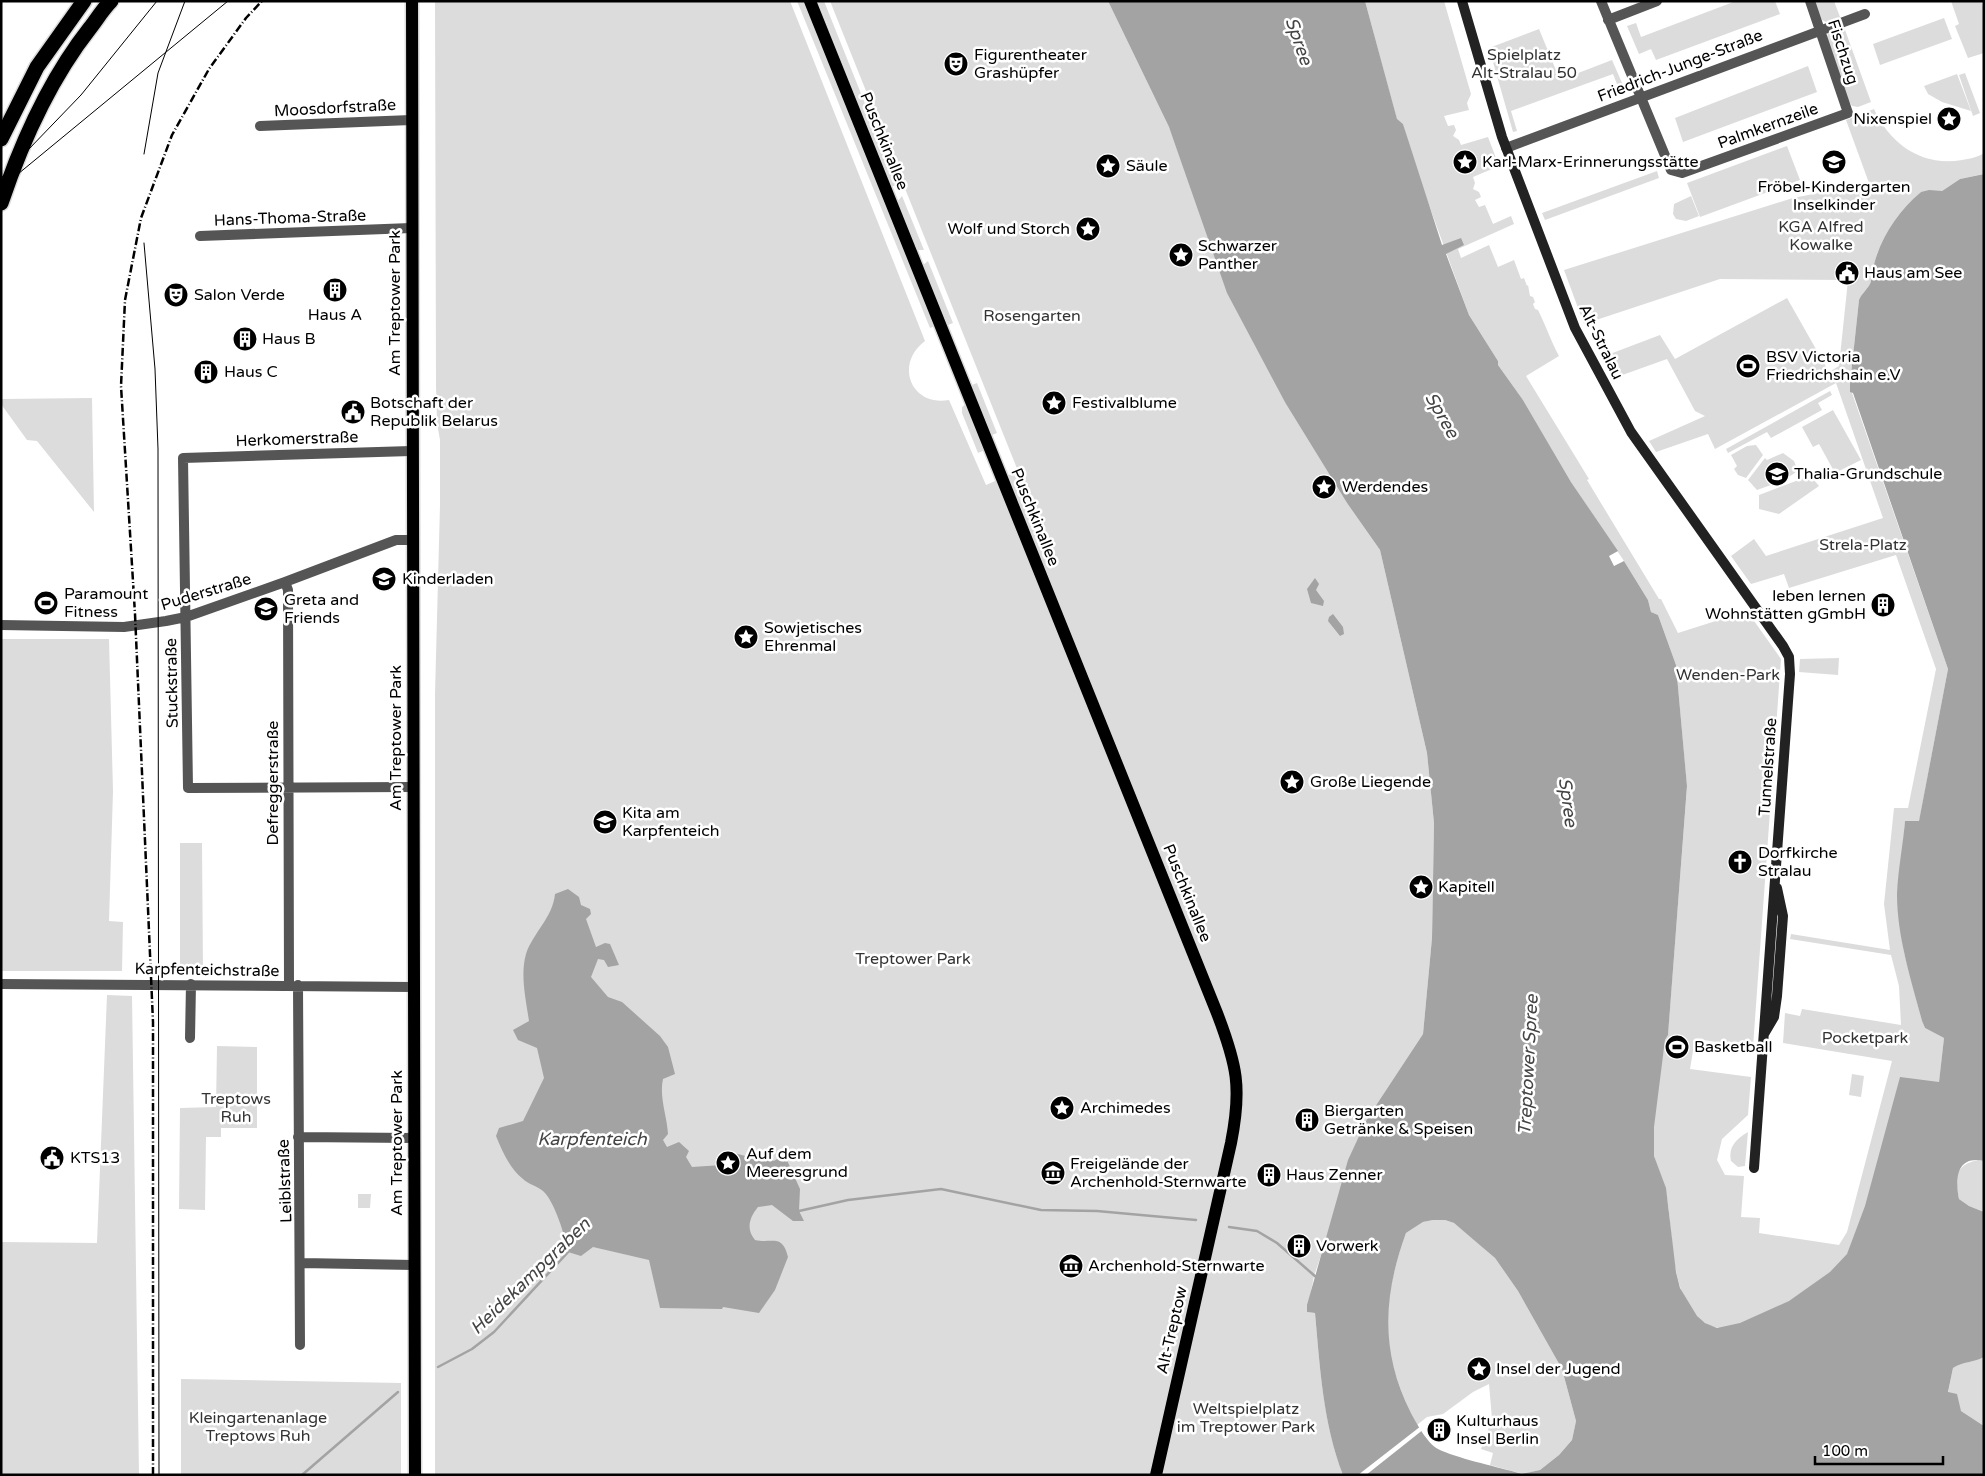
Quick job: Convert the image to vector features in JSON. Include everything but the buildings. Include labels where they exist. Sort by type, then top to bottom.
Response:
[{"type":"highway","points":[[1,140],[37,67],[84,1]]},
{"type":"highway","points":[[1,203],[11,174],[48,90],[80,40],[111,1]]},
{"type":"main road","name":"Am Treptower Park","points":[[412,1],[411,451],[415,1475]]},
{"type":"main road","name":"Puschkinallee","points":[[810,1],[1230,1046]]},
{"type":"main road","name":"Alt-Treptow","points":[[1156,1475],[1238,1110],[1237,1076],[1230,1046]]},
{"type":"street","name":"Alt-Stralau","points":[[1462,1],[1506,148],[1575,328],[1631,432],[1789,657]]},
{"type":"street","points":[[1601,1],[1640,97]]},
{"type":"street","points":[[1608,20],[1657,1]]},
{"type":"street","name":"Fischzug","points":[[1810,1],[1832,62],[1832,71],[1848,113]]},
{"type":"street","name":"Friedrich-Junge-Straße","points":[[1506,148],[1865,14]]},
{"type":"street","name":"Palmkernzeile","points":[[1640,97],[1671,170],[1682,173],[1848,113]]},
{"type":"street","name":"Moosdorfstraße","points":[[260,126],[411,120]]},
{"type":"street","name":"Hans-Thoma-Straße","points":[[200,236],[411,228]]},
{"type":"street","name":"Herkomerstraße","points":[[183,458],[411,451]]},
{"type":"street","name":"Stuckstraße","points":[[183,458],[188,788],[289,788]]},
{"type":"street","name":"Puderstraße","points":[[1,625],[124,626],[186,617],[396,540],[412,540]]},
{"type":"street","name":"Defreggerstraße","points":[[285,582],[288,590],[289,788],[294,985]]},
{"type":"street","name":"Tunnelstraße","points":[[1754,1168],[1764,1034],[1776,1011],[1783,916],[1775,880],[1790,674],[1789,657]]},
{"type":"street","points":[[289,788],[412,787]]},
{"type":"street","name":"Karpfenteichstraße","points":[[1,984],[413,987]]},
{"type":"street","points":[[190,1038],[191,984]]},
{"type":"street","name":"Leiblstraße","points":[[294,985],[298,1137],[301,1159],[300,1345]]},
{"type":"street","points":[[298,1137],[413,1138]]},
{"type":"street","points":[[301,1263],[414,1265]]},
{"type":"green space","name":"Treptower Park","points":[[435,1],[790,1],[925,341],[916,350],[910,361],[909,372],[911,382],[925,397],[936,400],[949,400],[986,485],[1018,471],[830,1],[1108,1],[1169,127],[1286,404],[1347,503],[1380,550],[1427,753],[1434,823],[1432,938],[1423,1034],[1367,1119],[1314,1276],[1307,1312],[1315,1313],[1327,1415],[1336,1455],[1343,1475],[435,1475],[435,694],[440,440],[437,423],[436,386]]},
{"type":"green space","points":[[797,1],[805,1],[935,326],[930,328]]},
{"type":"green space","points":[[818,1],[824,1],[898,186],[892,186]]},
{"type":"green space","points":[[1365,1],[1444,1],[1471,94],[1467,103],[1469,110],[1444,116],[1448,126],[1454,125],[1456,130],[1453,136],[1459,140],[1461,145],[1488,137],[1499,166],[1473,177],[1475,183],[1473,189],[1479,192],[1481,197],[1475,200],[1479,207],[1485,205],[1493,224],[1511,216],[1514,224],[1458,249],[1461,258],[1489,245],[1498,267],[1514,260],[1521,279],[1524,278],[1528,285],[1530,296],[1533,297],[1535,302],[1533,304],[1535,309],[1538,310],[1559,356],[1526,376],[1659,599],[1661,599],[1678,633],[1747,611],[1781,659],[1753,1047],[1695,1039],[1690,1069],[1751,1077],[1748,1115],[1722,1139],[1717,1160],[1725,1175],[1744,1176],[1741,1217],[1760,1218],[1759,1233],[1839,1245],[1847,1232],[1892,1061],[1783,1043],[1785,1013],[1800,1016],[1802,1009],[1901,1025],[1899,986],[1891,955],[1790,939],[1791,934],[1890,950],[1884,904],[1894,808],[1908,808],[1936,669],[1896,555],[1789,588],[1784,574],[1751,584],[1731,556],[1754,539],[1766,556],[1883,518],[1836,383],[1715,449],[1708,434],[1656,452],[1649,441],[1705,416],[1695,411],[1667,359],[1614,378],[1602,357],[1660,335],[1675,359],[1787,298],[1829,372],[1839,366],[1848,280],[1720,279],[1584,324],[1564,270],[1793,198],[1869,183],[1846,120],[1874,109],[1889,133],[1898,142],[1921,156],[1947,161],[1962,160],[1984,153],[1983,174],[1960,179],[1942,191],[1921,192],[1903,210],[1887,232],[1876,256],[1870,283],[1859,300],[1850,384],[1948,669],[1919,822],[1905,821],[1898,912],[1904,952],[1922,1021],[1925,1028],[1944,1038],[1939,1083],[1900,1078],[1855,1240],[1844,1258],[1825,1278],[1800,1295],[1776,1308],[1731,1327],[1718,1328],[1711,1326],[1697,1316],[1686,1302],[1679,1284],[1668,1204],[1663,1180],[1654,1156],[1653,1144],[1656,1098],[1665,1040],[1668,1034],[1687,787],[1676,665],[1658,615],[1651,612],[1648,600],[1571,482],[1523,400],[1498,365],[1498,361],[1469,315],[1414,164],[1403,124],[1397,120]]},
{"type":"green space","points":[[1736,1],[1775,1],[1780,14],[1656,60],[1651,49],[1639,54],[1627,26],[1636,23],[1641,37]]},
{"type":"green space","points":[[1814,1],[1834,1],[1840,17],[1838,20],[1830,24],[1822,20]]},
{"type":"green space","points":[[1951,1],[1981,1],[1984,9],[1984,53],[1968,58],[1955,26],[1959,24]]},
{"type":"green space","points":[[1944,18],[1952,39],[1880,65],[1873,44]]},
{"type":"green space","points":[[1844,27],[1871,102],[1858,107],[1852,106],[1848,100],[1827,37],[1828,33]]},
{"type":"green space","name":"Spielplatz Alt-Stralau 50","points":[[1539,29],[1560,80],[1612,60],[1626,92],[1621,94],[1613,74],[1511,111],[1517,131],[1513,132],[1489,48]]},
{"type":"green space","points":[[1808,66],[1817,92],[1683,142],[1675,118]]},
{"type":"green space","points":[[1965,73],[1980,113],[1973,116],[1959,75]]},
{"type":"green space","points":[[1957,74],[1971,111],[1942,102],[1928,94],[1924,86]]},
{"type":"green space","points":[[1787,146],[1800,180],[1700,217],[1687,183]]},
{"type":"green space","points":[[1657,171],[1659,178],[1545,220],[1542,213]]},
{"type":"green space","points":[[902,196],[924,250],[917,250],[898,201]]},
{"type":"green space","points":[[1691,196],[1699,216],[1686,221],[1676,219],[1673,214],[1674,204]]},
{"type":"green space","points":[[928,261],[953,323],[948,325],[923,265]]},
{"type":"green space","points":[[977,383],[997,433],[992,435],[972,385]]},
{"type":"green space","points":[[1830,391],[1832,395],[1818,403],[1822,410],[1771,438],[1767,432],[1728,453],[1726,449]]},
{"type":"green space","points":[[92,398],[94,512],[37,441],[27,440],[1,404],[2,399]]},
{"type":"green space","points":[[966,404],[985,450],[978,453],[962,413],[962,407]]},
{"type":"green space","points":[[1833,410],[1861,460],[1835,473],[1819,444],[1813,447],[1802,427]]},
{"type":"green space","points":[[1756,445],[1763,455],[1746,478],[1738,475],[1734,469],[1737,466],[1731,455],[1747,446]]},
{"type":"green space","points":[[1783,453],[1794,461],[1798,471],[1782,481],[1757,490],[1748,480],[1765,458],[1767,460]]},
{"type":"green space","points":[[1804,478],[1814,480],[1819,486],[1779,514],[1759,509],[1759,495]]},
{"type":"green space","points":[[1,639],[109,639],[113,791],[109,921],[123,922],[122,971],[1,971]]},
{"type":"green space","points":[[1839,658],[1838,675],[1799,672],[1800,659]]},
{"type":"green space","points":[[180,843],[202,843],[203,972],[180,972]]},
{"type":"green space","points":[[107,995],[132,996],[139,1475],[1,1475],[1,1242],[97,1243]]},
{"type":"green space","name":"Treptows Ruh","points":[[217,1046],[257,1047],[257,1128],[221,1128],[221,1137],[206,1137],[205,1210],[179,1209],[180,1108],[216,1107]]},
{"type":"green space","points":[[1852,1074],[1864,1076],[1861,1097],[1849,1095]]},
{"type":"green space","points":[[1748,1132],[1745,1166],[1738,1167],[1731,1161],[1732,1148]]},
{"type":"green space","points":[[1984,1161],[1984,1212],[1969,1206],[1959,1199],[1957,1185],[1960,1169],[1970,1162]]},
{"type":"green space","points":[[358,1194],[371,1194],[370,1208],[358,1208]]},
{"type":"green space","points":[[1445,1220],[1454,1223],[1495,1258],[1518,1291],[1562,1369],[1576,1421],[1572,1440],[1559,1455],[1540,1470],[1523,1474],[1490,1465],[1493,1453],[1481,1449],[1492,1419],[1489,1384],[1473,1392],[1443,1414],[1427,1417],[1417,1425],[1406,1403],[1390,1356],[1387,1331],[1389,1294],[1406,1233],[1423,1222]]},
{"type":"green space","points":[[1984,1357],[1984,1426],[1961,1411],[1948,1393],[1953,1368]]},
{"type":"green space","name":"Kleingartenanlage Treptows Ruh","points":[[181,1379],[401,1383],[401,1475],[181,1475]]},
{"type":"water","points":[[1108,1],[1365,1],[1397,119],[1403,124],[1442,245],[1461,238],[1464,245],[1446,254],[1469,315],[1498,361],[1498,365],[1523,400],[1571,482],[1618,551],[1609,556],[1614,566],[1624,561],[1648,600],[1651,612],[1658,615],[1676,665],[1687,786],[1668,1035],[1665,1040],[1654,1127],[1654,1156],[1666,1188],[1676,1272],[1680,1288],[1697,1316],[1705,1323],[1717,1328],[1740,1323],[1789,1301],[1830,1272],[1847,1254],[1865,1206],[1900,1077],[1939,1082],[1944,1038],[1925,1028],[1922,1021],[1902,942],[1897,894],[1905,821],[1919,821],[1948,669],[1853,393],[1850,392],[1850,384],[1859,300],[1870,283],[1876,256],[1887,232],[1903,210],[1921,192],[1929,190],[1942,191],[1960,179],[1984,174],[1984,1161],[1975,1160],[1963,1165],[1957,1184],[1959,1199],[1969,1206],[1984,1212],[1984,1357],[1953,1368],[1948,1392],[1957,1394],[1961,1411],[1984,1426],[1984,1475],[1343,1475],[1336,1455],[1327,1415],[1315,1313],[1307,1312],[1307,1305],[1348,1160],[1367,1119],[1423,1034],[1432,938],[1434,823],[1427,753],[1380,550],[1347,503],[1286,404],[1227,293],[1169,127]],"holes":[[[1445,1220],[1454,1223],[1495,1258],[1518,1291],[1562,1369],[1576,1421],[1572,1440],[1559,1455],[1540,1470],[1522,1474],[1465,1459],[1438,1449],[1426,1438],[1419,1428],[1401,1390],[1394,1368],[1388,1324],[1389,1302],[1398,1256],[1406,1233],[1423,1222]]]},
{"type":"water","points":[[1315,578],[1319,584],[1316,590],[1324,601],[1323,606],[1311,603],[1307,589]]},
{"type":"water","points":[[1333,614],[1343,627],[1344,634],[1340,636],[1328,621],[1329,617]]},
{"type":"water","name":"Karpfenteich","points":[[568,889],[579,897],[581,905],[590,909],[591,914],[586,919],[596,947],[605,943],[610,944],[619,965],[608,967],[604,960],[598,959],[591,977],[608,997],[622,1002],[660,1036],[668,1047],[675,1074],[663,1079],[662,1086],[668,1134],[663,1140],[667,1147],[679,1142],[689,1151],[686,1157],[692,1167],[722,1165],[727,1154],[734,1153],[753,1158],[767,1151],[767,1157],[774,1161],[780,1157],[786,1158],[800,1189],[799,1211],[804,1221],[793,1221],[772,1205],[758,1207],[752,1215],[750,1232],[755,1240],[779,1242],[786,1250],[788,1257],[775,1290],[759,1313],[723,1307],[722,1309],[660,1308],[649,1260],[593,1247],[581,1256],[568,1252],[565,1237],[552,1203],[541,1189],[518,1175],[501,1148],[496,1136],[499,1128],[523,1121],[544,1078],[537,1048],[518,1040],[513,1030],[529,1021],[524,979],[526,954],[551,910],[555,894]]},
{"type":"pier","points":[[1421,1426],[1424,1429],[1366,1475],[1358,1475]]},
{"type":"waterway","name":"Heidekampgraben","points":[[796,1210],[799,1211],[848,1200],[941,1189],[1041,1210],[1097,1211],[1196,1220]]},
{"type":"waterway","name":"Heidekampgraben","points":[[1229,1227],[1257,1231],[1277,1243],[1316,1277]]},
{"type":"waterway","name":"Heidekampgraben","points":[[438,1367],[472,1349],[494,1332],[570,1250]]},
{"type":"waterway","name":"Heidekampgraben","points":[[302,1475],[398,1392]]},
{"type":"tram line","points":[[1,178],[81,95],[157,1]]},
{"type":"tram line","points":[[144,154],[158,73],[185,1]]},
{"type":"tram line","points":[[1,188],[228,1]]},
{"type":"tram line","points":[[144,243],[155,369],[158,449],[159,1475]]},
{"type":"railway","points":[[153,1475],[153,1022],[135,614],[121,386],[125,300],[141,218],[172,135],[209,69],[246,18],[262,1]]},
{"type":"place","name":"Figurentheater Grashüpfer","points":[[956,64]]},
{"type":"place","name":"Nixenspiel","points":[[1949,119]]},
{"type":"place","name":"Karl-Marx-Erinnerungsstätte","points":[[1465,162]]},
{"type":"place","name":"Fröbel-Kindergarten Inselkinder","points":[[1834,162]]},
{"type":"place","name":"Säule","points":[[1108,166]]},
{"type":"place","name":"Wolf und Storch","points":[[1088,229]]},
{"type":"place","name":"Schwarzer Panther","points":[[1181,255]]},
{"type":"place","name":"Haus am See","points":[[1847,273]]},
{"type":"place","name":"Haus A","points":[[335,290]]},
{"type":"place","name":"Salon Verde","points":[[176,295]]},
{"type":"place","name":"Haus B","points":[[245,339]]},
{"type":"place","name":"BSV Victoria Friedrichshain e.V","points":[[1748,366]]},
{"type":"place","name":"Haus C","points":[[206,372]]},
{"type":"place","name":"Festivalblume","points":[[1054,403]]},
{"type":"place","name":"Botschaft der Republik Belarus","points":[[353,412]]},
{"type":"place","name":"Thalia-Grundschule","points":[[1777,474]]},
{"type":"place","name":"Werdendes","points":[[1324,487]]},
{"type":"place","name":"Kinderladen","points":[[384,579]]},
{"type":"place","name":"Paramount Fitness","points":[[46,603]]},
{"type":"place","name":"leben lernen Wohnstätten gGmbH","points":[[1883,605]]},
{"type":"place","name":"Greta and Friends","points":[[266,609]]},
{"type":"place","name":"Sowjetisches Ehrenmal","points":[[746,637]]},
{"type":"place","name":"Große Liegende","points":[[1292,782]]},
{"type":"place","name":"Kita am Karpfenteich","points":[[605,822]]},
{"type":"place","name":"Dorfkirche Stralau","points":[[1740,862]]},
{"type":"place","name":"Kapitell","points":[[1421,887]]},
{"type":"place","name":"Basketball","points":[[1677,1047]]},
{"type":"place","name":"Archimedes","points":[[1062,1108]]},
{"type":"place","name":"Biergarten Getränke & Speisen","points":[[1307,1120]]},
{"type":"place","name":"KTS13","points":[[52,1158]]},
{"type":"place","name":"Auf dem Meeresgrund","points":[[728,1163]]},
{"type":"place","name":"Freigelände der Archenhold-Sternwarte","points":[[1053,1173]]},
{"type":"place","name":"Haus Zenner","points":[[1269,1175]]},
{"type":"place","name":"Vorwerk","points":[[1299,1246]]},
{"type":"place","name":"Archenhold-Sternwarte","points":[[1071,1266]]},
{"type":"place","name":"Insel der Jugend","points":[[1479,1369]]},
{"type":"place","name":"Kulturhaus Insel Berlin","points":[[1439,1430]]},
{"type":"water label","name":"Spree","points":[[1299,41]]},
{"type":"water label","name":"Spree","points":[[1442,415]]},
{"type":"water label","name":"Spree","points":[[1568,802]]},
{"type":"water label","name":"Treptower Spree","points":[[1528,1065]]},
{"type":"park label","name":"KGA Alfred Kowalke","points":[[1821,236]]},
{"type":"park label","name":"Rosengarten","points":[[1032,316]]},
{"type":"park label","name":"Strela-Platz","points":[[1863,545]]},
{"type":"park label","name":"Wenden-Park","points":[[1728,675]]},
{"type":"park label","name":"Pocketpark","points":[[1865,1038]]},
{"type":"park label","name":"Weltspielplatz im Treptower Park","points":[[1246,1418]]}]
